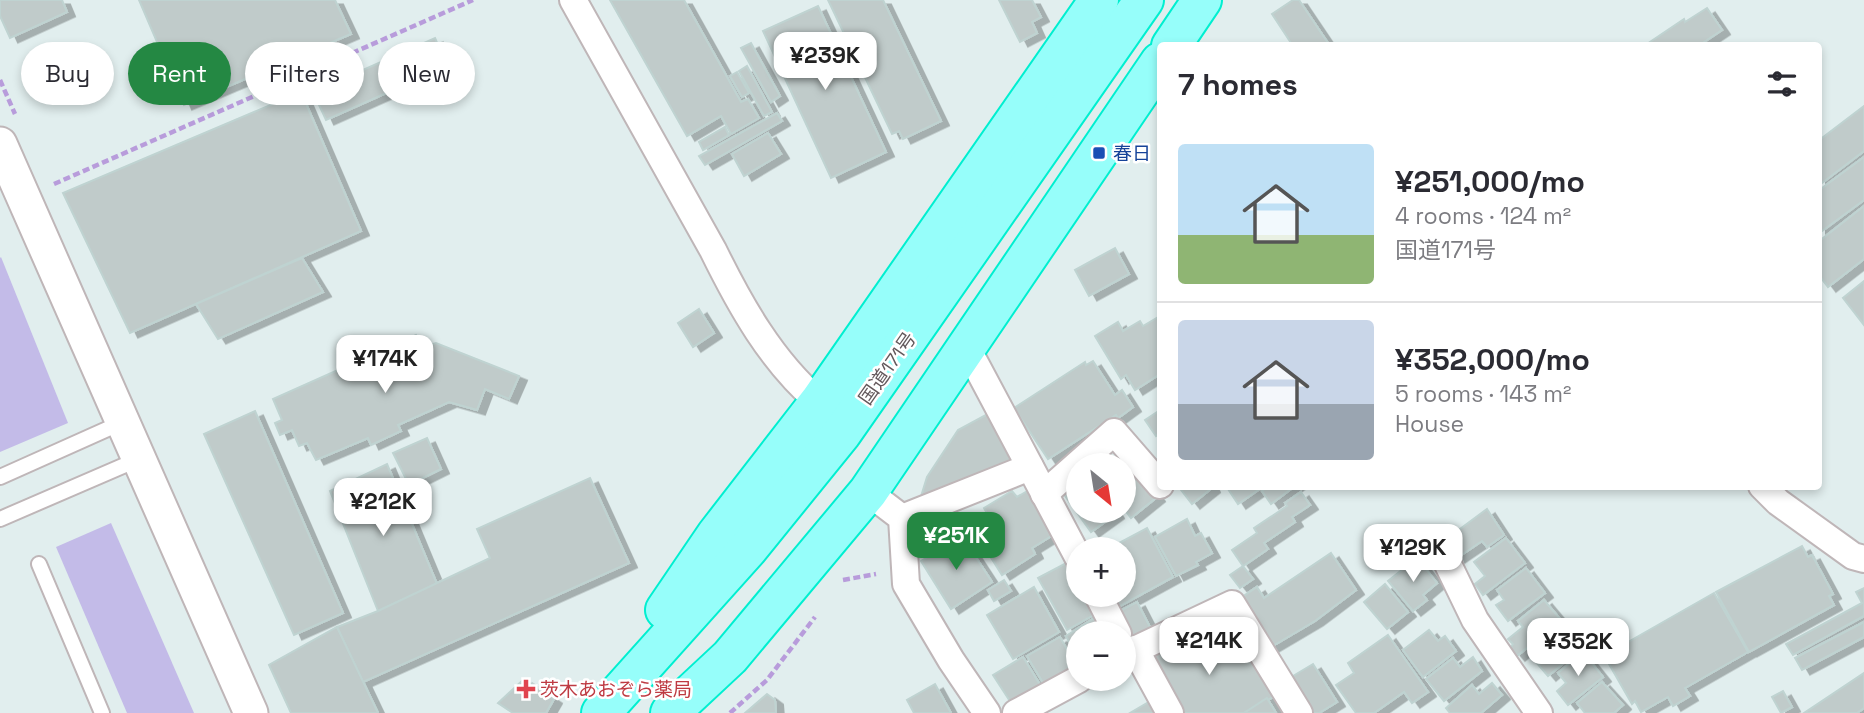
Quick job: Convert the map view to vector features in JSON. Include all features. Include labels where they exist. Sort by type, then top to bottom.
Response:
[{"type":"highway","points":[[595,713],[716,535],[819,402],[1099,0]]},
{"type":"highway","name":"国道171号","points":[[601,713],[748,549],[834,442],[1144,0]]},
{"type":"highway","points":[[1174,42],[1202,0]]},
{"type":"highway","points":[[670,713],[730,657],[867,492],[1157,66]]},
{"type":"street","points":[[573,0],[713,250],[729,284],[766,344],[789,374],[819,402]]},
{"type":"street","points":[[0,144],[251,713]]},
{"type":"street","points":[[967,348],[1067,537]]},
{"type":"street","points":[[1044,494],[1114,432],[1157,481]]},
{"type":"street","points":[[902,518],[1030,467]]},
{"type":"street","points":[[1766,490],[1777,502],[1853,556],[1864,559]]},
{"type":"street","points":[[867,492],[902,518],[906,584],[951,660],[987,713]]},
{"type":"street","points":[[1443,554],[1475,620],[1539,713]]},
{"type":"street","points":[[1136,643],[1232,604],[1300,713]]},
{"type":"street","points":[[1136,662],[1170,713]]},
{"type":"street","points":[[1016,713],[1066,686]]},
{"type":"lane","points":[[0,477],[123,422]]},
{"type":"lane","points":[[0,519],[139,458]]},
{"type":"lane","points":[[39,564],[102,713]]},
{"type":"path","points":[[23,195],[51,186],[473,0]]},
{"type":"path","points":[[842,580],[872,575]]},
{"type":"path","points":[[730,713],[767,680],[817,613]]},
{"type":"shaded area","points":[[0,258],[68,423],[0,452]]},
{"type":"shaded area","points":[[111,523],[194,713],[127,713],[56,547]]},
{"type":"building","points":[[0,0],[62,0],[67,12],[10,38],[0,16]]},
{"type":"building","points":[[139,0],[335,0],[351,34],[332,42],[245,42],[245,79],[231,85],[231,42],[157,42]]},
{"type":"building","points":[[610,0],[684,0],[741,102],[748,99],[759,118],[731,134],[721,116],[687,136]]},
{"type":"building","points":[[828,0],[883,0],[941,121],[903,139],[899,131],[892,134]]},
{"type":"building","points":[[999,0],[1032,0],[1041,17],[1032,22],[1037,33],[1020,42]]},
{"type":"building","points":[[1293,0],[1299,0],[1327,42],[1290,42],[1272,14]]},
{"type":"building","points":[[818,6],[886,152],[831,178],[763,31]]},
{"type":"building","points":[[1707,8],[1722,30],[1704,42],[1650,42],[1684,19],[1685,22]]},
{"type":"building","points":[[751,43],[780,96],[771,102],[741,48]]},
{"type":"building","points":[[378,63],[378,97],[364,103],[364,69]]},
{"type":"building","points":[[747,66],[772,112],[764,116],[739,71]]},
{"type":"building","points":[[737,72],[749,93],[742,97],[730,76]]},
{"type":"building","points":[[270,105],[307,105],[361,231],[130,333],[63,193]]},
{"type":"building","points":[[319,105],[360,105],[326,120]]},
{"type":"building","points":[[1864,106],[1864,151],[1822,183],[1822,138]]},
{"type":"building","points":[[777,113],[782,121],[705,165],[699,156]]},
{"type":"building","points":[[725,127],[729,135],[703,150],[699,142]]},
{"type":"building","points":[[768,133],[781,154],[744,176],[732,154]]},
{"type":"building","points":[[1864,157],[1864,200],[1822,231],[1822,188]]},
{"type":"building","points":[[1864,206],[1864,259],[1828,287],[1822,279],[1822,239]]},
{"type":"building","points":[[1115,248],[1129,274],[1089,296],[1075,270]]},
{"type":"building","points":[[302,258],[323,292],[218,339],[196,304]]},
{"type":"building","points":[[1864,281],[1864,325],[1843,298]]},
{"type":"building","points":[[699,309],[714,333],[693,347],[678,323]]},
{"type":"building","points":[[1157,318],[1157,376],[1135,390],[1126,375],[1121,379],[1095,336],[1118,322],[1123,331],[1140,321],[1143,326]]},
{"type":"building","points":[[416,335],[423,347],[436,343],[519,376],[509,399],[485,389],[477,410],[449,402],[398,425],[401,431],[371,445],[368,438],[316,460],[307,443],[299,446],[292,430],[280,435],[275,423],[282,420],[273,399]]},
{"type":"building","points":[[1093,361],[1115,395],[1122,390],[1133,407],[1048,459],[1014,408],[1085,362],[1086,365]]},
{"type":"building","points":[[255,411],[343,613],[294,635],[204,434]]},
{"type":"building","points":[[993,411],[1019,459],[919,503],[927,477],[958,430]]},
{"type":"building","points":[[1157,412],[1156,436],[1145,420]]},
{"type":"building","points":[[427,438],[441,469],[409,485],[393,453]]},
{"type":"building","points":[[387,464],[437,584],[378,611],[330,491]]},
{"type":"building","points":[[1136,471],[1157,497],[1136,514]]},
{"type":"building","points":[[590,478],[629,563],[363,682],[337,627],[378,611],[490,558],[477,529]]},
{"type":"building","points":[[1029,490],[1053,535],[1032,548],[1035,554],[1002,575],[978,537],[995,527],[984,508],[1012,491],[1017,497]]},
{"type":"building","points":[[1181,490],[1210,490],[1192,504]]},
{"type":"building","points":[[1229,490],[1258,490],[1238,504]]},
{"type":"building","points":[[1263,490],[1290,490],[1271,504]]},
{"type":"building","points":[[1301,492],[1310,505],[1292,517],[1295,522],[1264,543],[1268,549],[1243,566],[1232,550],[1257,533],[1254,528],[1287,506],[1285,503]]},
{"type":"building","points":[[1487,509],[1504,535],[1487,547],[1482,541],[1457,558],[1449,537]]},
{"type":"building","points":[[1187,519],[1195,536],[1201,533],[1212,553],[1196,562],[1198,565],[1176,576],[1155,537]]},
{"type":"building","points":[[1085,523],[1104,523],[1091,532]]},
{"type":"building","points":[[1147,528],[1173,577],[1136,597],[1136,537],[1130,537]]},
{"type":"building","points":[[962,536],[992,582],[951,609],[921,561]]},
{"type":"building","points":[[1506,538],[1525,563],[1483,595],[1475,584],[1485,576],[1474,562]]},
{"type":"building","points":[[1802,546],[1808,557],[1812,555],[1833,594],[1829,596],[1834,605],[1749,652],[1716,592]]},
{"type":"building","points":[[1331,553],[1356,590],[1315,621],[1271,647],[1239,599],[1257,587],[1264,598]]},
{"type":"building","points":[[1417,558],[1437,583],[1423,595],[1427,600],[1413,611],[1388,581]]},
{"type":"building","points":[[1066,563],[1066,607],[1096,607],[1099,612],[1083,621],[1066,621],[1066,628],[1038,578]]},
{"type":"building","points":[[1243,566],[1253,579],[1240,588],[1230,575]]},
{"type":"building","points":[[1526,568],[1545,593],[1508,621],[1496,605],[1504,600],[1497,590]]},
{"type":"building","points":[[1004,580],[1011,591],[994,601],[988,590]]},
{"type":"building","points":[[1385,584],[1408,612],[1387,629],[1364,602]]},
{"type":"building","points":[[1034,587],[1059,632],[1013,659],[987,615]]},
{"type":"building","points":[[1864,588],[1864,616],[1793,655],[1786,644],[1862,603],[1856,592]]},
{"type":"building","points":[[1714,593],[1748,652],[1685,688],[1690,696],[1673,706],[1668,697],[1641,712],[1635,701],[1632,704],[1609,664],[1612,662],[1607,654]]},
{"type":"building","points":[[1544,600],[1561,620],[1517,656],[1510,648],[1513,644],[1508,639],[1523,627],[1518,621]]},
{"type":"building","points":[[1136,603],[1151,629],[1136,637],[1136,621],[1120,621],[1116,613],[1127,607],[1136,607]]},
{"type":"building","points":[[1864,622],[1864,637],[1802,670],[1795,658]]},
{"type":"building","points":[[1563,624],[1582,648],[1548,676],[1536,662],[1543,656],[1535,647]]},
{"type":"building","points":[[337,627],[378,713],[291,713],[269,665]]},
{"type":"building","points":[[1429,630],[1438,641],[1445,636],[1456,651],[1423,677],[1403,650]]},
{"type":"building","points":[[1180,632],[1194,657],[1238,633],[1273,697],[1244,713],[1177,713],[1143,653]]},
{"type":"building","points":[[1388,635],[1428,692],[1412,703],[1404,692],[1374,713],[1356,713],[1336,685],[1354,673],[1348,663]]},
{"type":"building","points":[[1060,637],[1066,648],[1066,678],[1048,691],[1027,656]]},
{"type":"building","points":[[1583,652],[1603,677],[1568,705],[1557,691],[1566,683],[1558,673]]},
{"type":"building","points":[[1023,657],[1042,688],[1013,706],[993,675]]},
{"type":"building","points":[[1473,657],[1482,671],[1444,701],[1426,679],[1453,658],[1460,667]]},
{"type":"building","points":[[1313,664],[1337,702],[1319,713],[1309,713],[1288,679]]},
{"type":"building","points":[[1864,673],[1864,708],[1857,713],[1804,713]]},
{"type":"building","name":"茨木あおぞら薬局","points":[[524,679],[554,699],[546,713],[513,713],[498,703]]},
{"type":"building","points":[[1602,682],[1623,705],[1614,713],[1585,713],[1577,703]]},
{"type":"building","points":[[1492,683],[1502,695],[1481,713],[1450,713],[1446,708],[1472,685],[1479,694]]},
{"type":"building","points":[[935,684],[951,713],[914,713],[907,700]]},
{"type":"building","points":[[1783,691],[1792,707],[1781,713],[1772,697]]},
{"type":"building","points":[[767,694],[775,700],[776,713],[745,713]]},
{"type":"building","points":[[1267,698],[1276,713],[1244,713]]},
{"type":"building","points":[[1152,700],[1160,713],[1130,713]]},
{"type":"place","name":"春日","points":[[1099,153]]},
{"type":"place","name":"茨木あおぞら薬局","points":[[526,689]]}]
